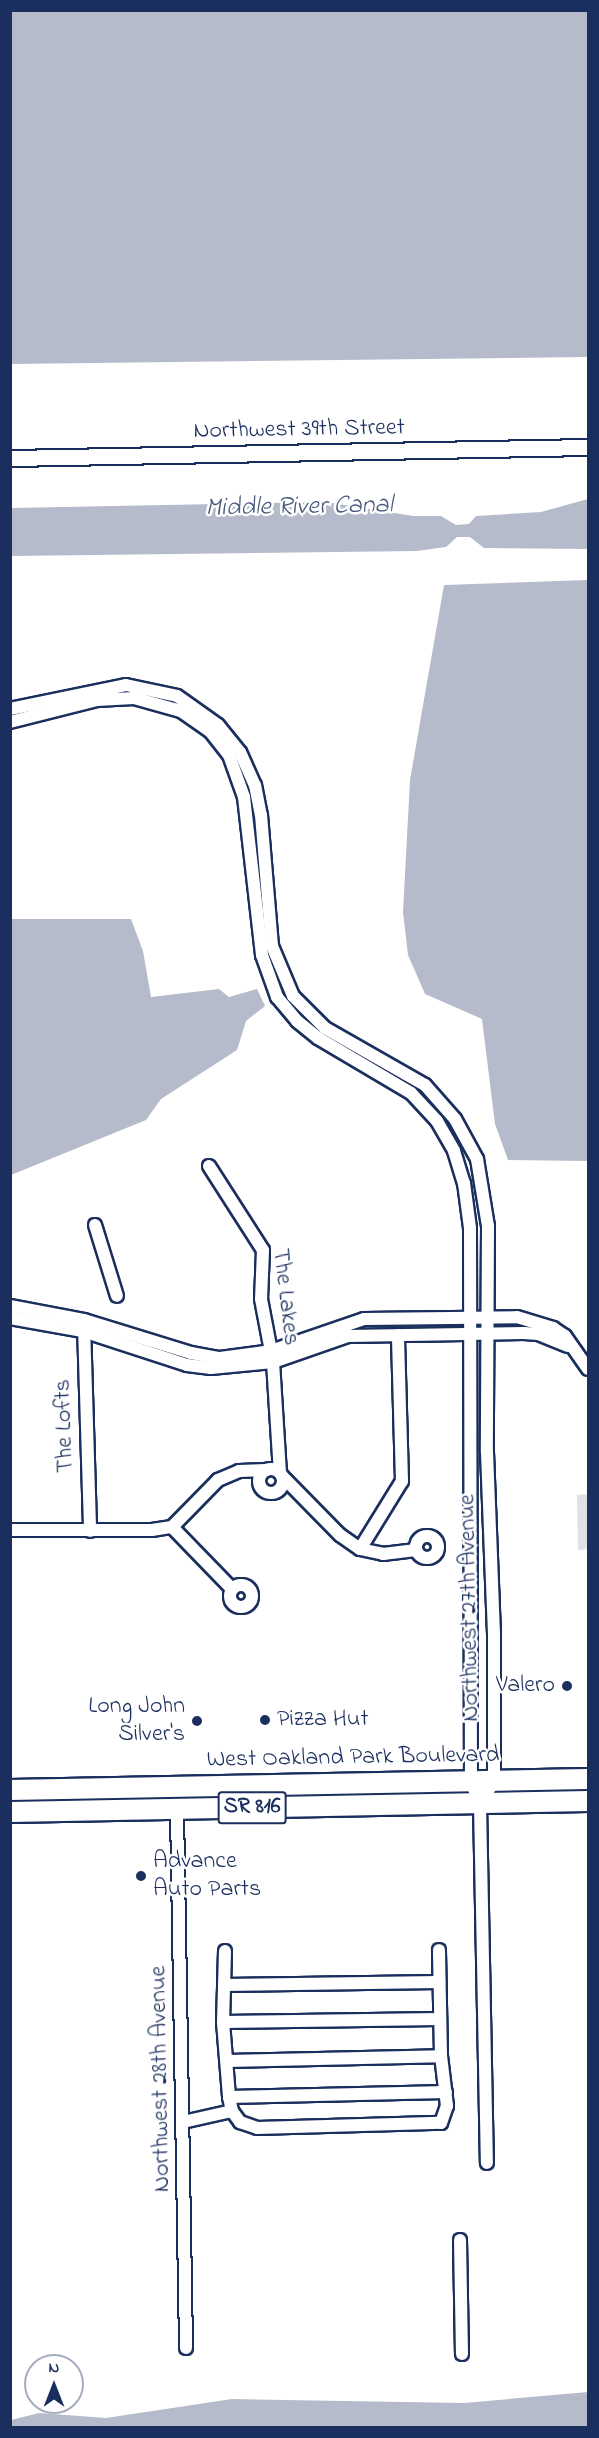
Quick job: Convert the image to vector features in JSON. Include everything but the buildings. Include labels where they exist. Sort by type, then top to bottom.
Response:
[{"type":"main road","name":"West Oakland Park Boulevard","points":[[10,1790],[588,1779]]},
{"type":"main road","points":[[177,1809],[181,1800],[199,1786]]},
{"type":"main road","points":[[137,1809],[171,1788]]},
{"type":"main road","name":"West Oakland Park Boulevard","points":[[10,1812],[588,1801]]},
{"type":"street","name":"Northwest 39th Street","points":[[10,458],[588,447]]},
{"type":"street","name":"Northwest 27th Avenue","points":[[10,710],[114,685],[144,687],[177,696],[199,709],[240,752],[260,804],[272,946],[293,996],[325,1028],[425,1085],[455,1119],[473,1148],[486,1196],[488,1316],[486,1335],[494,1781]]},
{"type":"street","points":[[10,722],[97,700],[151,700],[195,719],[222,746],[244,797],[262,954],[277,997],[297,1021],[318,1038],[411,1093],[437,1121],[454,1151],[468,1208],[471,1781],[480,1804],[487,2163]]},
{"type":"street","name":"The Lakes","points":[[209,1166],[263,1250],[261,1299],[272,1357],[278,1447],[275,1475],[259,1482]]},
{"type":"street","points":[[95,1225],[117,1296]]},
{"type":"street","points":[[10,1306],[83,1325],[197,1367],[241,1368],[364,1319],[488,1316],[544,1324],[565,1336],[588,1369]]},
{"type":"street","points":[[10,1318],[83,1325]]},
{"type":"street","name":"The Lofts","points":[[83,1325],[90,1531]]},
{"type":"street","points":[[272,1357],[340,1337],[398,1335],[538,1334],[562,1342],[575,1351]]},
{"type":"street","points":[[360,1550],[402,1481],[398,1335]]},
{"type":"street","points":[[10,1530],[90,1531],[172,1527],[211,1485],[231,1474],[275,1475],[360,1550],[383,1554],[416,1550]]},
{"type":"street","points":[[231,1474],[244,1475],[259,1482],[268,1492],[275,1475]]},
{"type":"street","points":[[172,1527],[232,1589]]},
{"type":"street","points":[[480,1804],[494,1781]]},
{"type":"street","name":"Northwest 28th Avenue","points":[[177,1809],[186,2348]]},
{"type":"street","points":[[225,1951],[223,2022],[229,2097],[232,2111],[240,2122],[257,2128],[441,2123],[447,2106],[441,2056],[439,1950]]},
{"type":"street","points":[[224,1985],[440,1982]]},
{"type":"street","points":[[223,2022],[440,2019]]},
{"type":"street","points":[[227,2061],[441,2056]]},
{"type":"street","points":[[229,2097],[446,2092]]},
{"type":"street","points":[[183,2122],[232,2111]]},
{"type":"street","points":[[460,2240],[462,2354]]},
{"type":"shaded area","points":[[588,1494],[588,1549],[578,1550],[577,1495]]},
{"type":"water","points":[[10,11],[588,11],[588,357],[11,364]]},
{"type":"water","name":"Middle River Canal","points":[[588,499],[588,549],[484,548],[470,537],[457,537],[446,547],[417,551],[11,556],[11,508],[326,502],[413,516],[441,516],[456,525],[469,524],[476,516],[541,512]]},
{"type":"water","points":[[588,580],[588,1161],[508,1160],[495,1124],[482,1019],[425,994],[408,955],[403,912],[410,780],[444,585]]},
{"type":"water","points":[[11,919],[131,919],[143,951],[151,997],[219,989],[229,997],[257,989],[265,1006],[246,1021],[237,1050],[161,1099],[146,1120],[11,1175]]},
{"type":"water","points":[[588,2392],[588,2427],[11,2427],[11,2420],[35,2414],[106,2418],[232,2399],[464,2403]]},
{"type":"place","name":"Valero","points":[[567,1686]]},
{"type":"place","name":"Pizza Hut","points":[[265,1720]]},
{"type":"place","name":"Long John Silver's","points":[[197,1721]]},
{"type":"place","name":"Advance Auto Parts","points":[[141,1876]]}]
